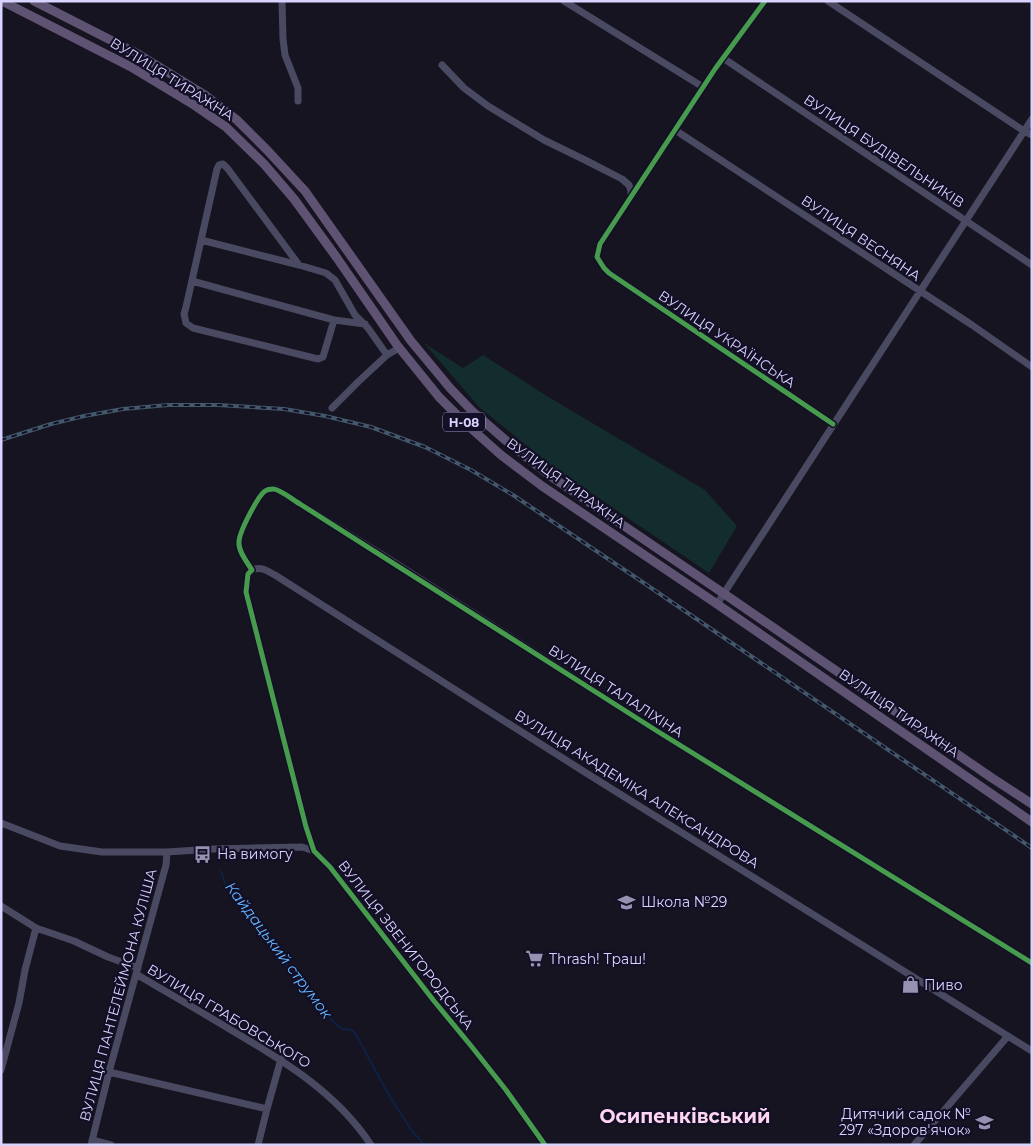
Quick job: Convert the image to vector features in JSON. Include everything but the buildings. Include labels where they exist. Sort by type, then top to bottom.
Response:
[{"type":"main road","name":"ВУЛИЦЯ ТИРАЖНА","points":[[2,1],[132,66],[226,127],[264,164],[294,199],[399,348],[439,397],[501,455],[542,486],[717,604],[1032,822]]},
{"type":"main road","name":"ВУЛИЦЯ ТИРАЖНА","points":[[34,1],[138,54],[205,95],[237,120],[305,191],[411,341],[450,388],[473,412],[533,462],[556,480],[1032,804]]},
{"type":"main road","points":[[399,348],[411,341]]},
{"type":"street","points":[[282,1],[284,55],[298,88],[298,101]]},
{"type":"street","points":[[564,1],[703,87]]},
{"type":"street","points":[[631,196],[703,87],[764,1]]},
{"type":"street","points":[[828,1],[1032,135]]},
{"type":"street","name":"ВУЛИЦЯ БУДІВЕЛЬНИКІВ","points":[[723,58],[1032,265]]},
{"type":"street","points":[[442,65],[464,88],[488,106],[544,140],[622,179],[629,185],[631,196]]},
{"type":"street","points":[[717,604],[1032,119]]},
{"type":"street","name":"ВУЛИЦЯ ВЕСНЯНА","points":[[675,130],[919,292],[972,325],[1032,367]]},
{"type":"street","points":[[299,265],[228,169],[223,164],[219,165],[216,169],[184,314],[186,323],[195,328],[318,359],[323,357],[334,320]]},
{"type":"street","name":"ВУЛИЦЯ УКРАЇНСЬКА","points":[[631,196],[600,244],[597,257],[604,268],[833,424]]},
{"type":"street","points":[[201,240],[326,273],[335,280],[355,314],[387,354]]},
{"type":"street","points":[[192,282],[334,320],[364,324]]},
{"type":"street","points":[[332,408],[387,354],[399,348]]},
{"type":"street","name":"ВУЛИЦЯ ТАЛАЛІХІНА","points":[[252,570],[239,548],[240,534],[264,491],[276,489],[657,731],[1032,963]]},
{"type":"street","name":"ВУЛИЦЯ АКАДЕМІКА АЛЕКСАНДРОВА","points":[[252,570],[262,568],[275,575],[583,771],[1032,1051]]},
{"type":"street","name":"ВУЛИЦЯ ЗВЕНИГОРОДСЬКА","points":[[252,570],[248,574],[246,592],[306,827],[314,850],[330,867],[434,1002],[506,1090],[545,1145]]},
{"type":"street","points":[[1,823],[60,846],[102,852],[167,852],[302,847],[314,850]]},
{"type":"street","name":"ВУЛИЦЯ ПАНТЕЛЕЙМОНА КУЛІША","points":[[91,1143],[166,865],[167,852]]},
{"type":"street","name":"ВУЛИЦЯ ГРАБОВСЬКОГО","points":[[1,906],[36,928],[74,941],[137,971],[281,1059],[329,1096],[354,1122],[372,1145]]},
{"type":"street","points":[[1,1070],[36,928]]},
{"type":"street","points":[[914,1145],[1008,1036]]},
{"type":"street","points":[[258,1145],[281,1059]]},
{"type":"street","points":[[109,1072],[267,1109]]},
{"type":"street","points":[[91,1143],[111,1145]]},
{"type":"green space","points":[[424,343],[463,368],[483,355],[547,396],[705,490],[737,526],[709,573],[554,468],[479,407]]},
{"type":"waterway","name":"Кайдацький струмок","points":[[221,871],[226,886],[241,902],[289,968],[337,1025],[343,1029],[350,1029],[355,1033],[390,1097],[412,1131],[425,1145]]},
{"type":"railway","points":[[1,440],[51,424],[123,409],[168,405],[218,405],[284,409],[325,416],[371,427],[425,447],[471,470],[513,495],[1032,848]]},
{"type":"cycle path","points":[[765,1],[715,69],[600,244],[597,257],[609,273],[833,424]]},
{"type":"cycle path","points":[[545,1145],[506,1090],[330,867],[314,851],[306,827],[246,592],[248,574],[252,570],[243,556],[239,545],[240,537],[249,515],[262,494],[267,490],[276,489],[283,493],[657,731],[1032,963]]},
{"type":"place","name":"На вимогу","points":[[203,854]]},
{"type":"place","name":"Школа №29","points":[[627,902]]},
{"type":"place","name":"Thrash! Траш!","points":[[535,959]]},
{"type":"place","name":"Пиво","points":[[910,985]]},
{"type":"place","name":"Дитячий садок № 297 «Здоров'ячок»","points":[[985,1122]]},
{"type":"district","name":"Осипенківський","points":[[685,1116]]}]
